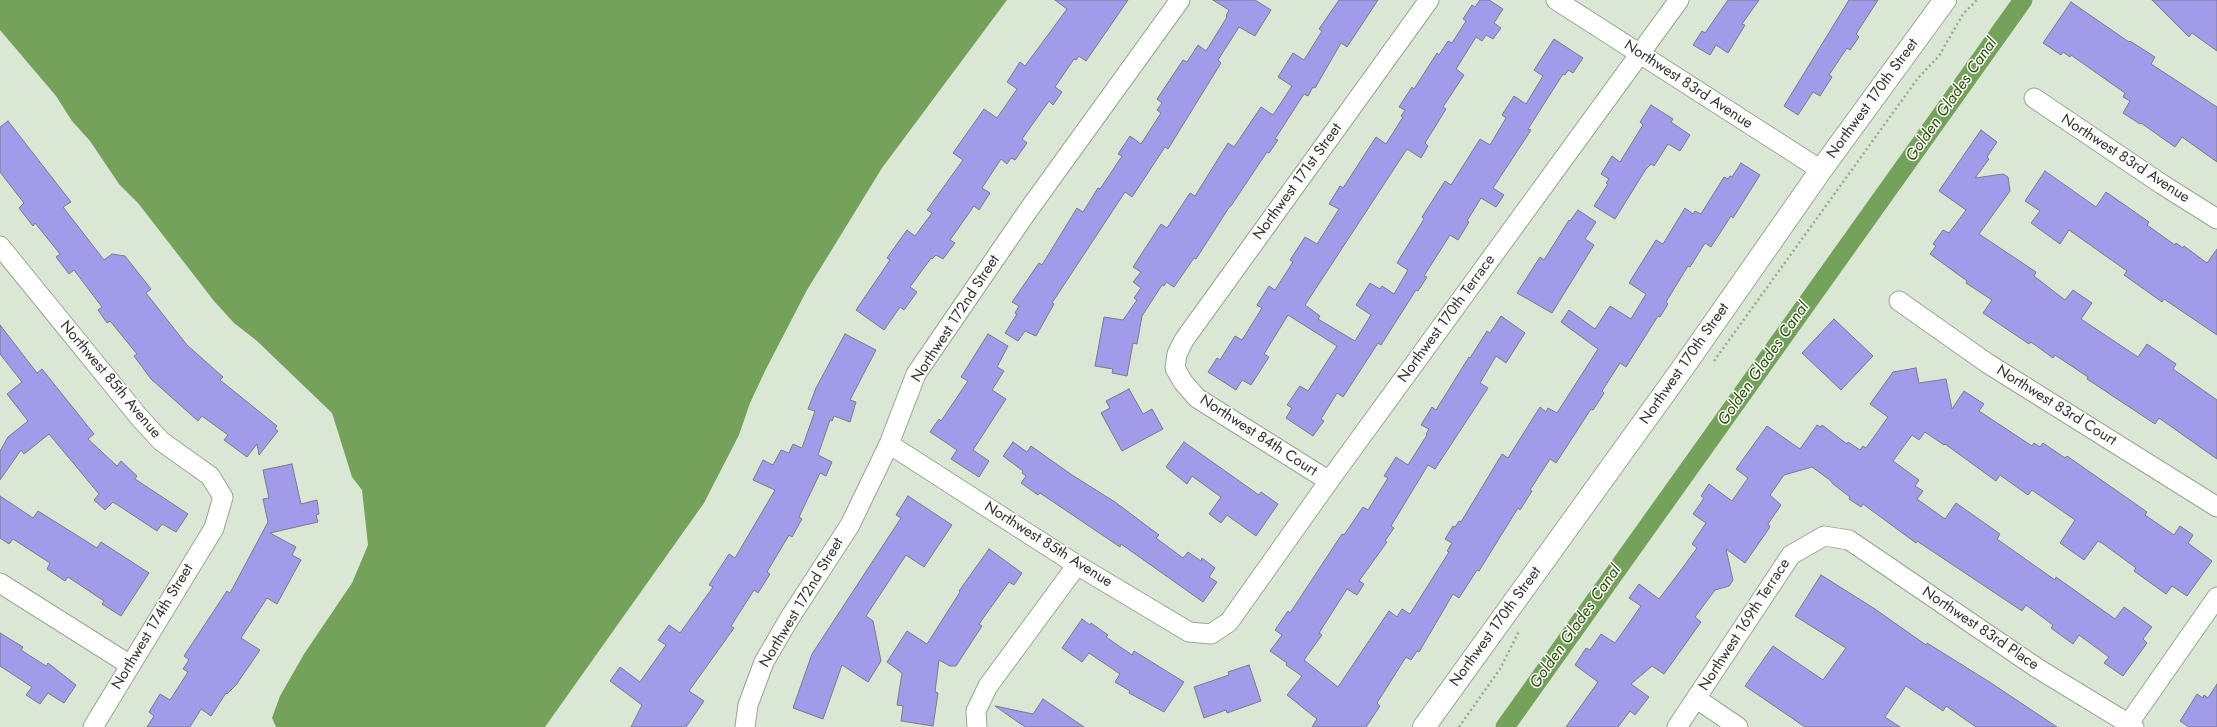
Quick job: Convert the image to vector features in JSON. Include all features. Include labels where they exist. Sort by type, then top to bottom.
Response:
[{"type":"street","name":"Northwest 172nd Street","points":[[745,727],[748,705],[764,662],[789,619],[850,525],[888,444],[916,374],[1027,212],[1180,0]]},
{"type":"street","name":"Northwest 171st Street","points":[[1174,368],[1177,354],[1184,340],[1429,0]]},
{"type":"street","name":"Northwest 83rd Avenue","points":[[1556,0],[1821,170]]},
{"type":"street","name":"Northwest 170th Terrace","points":[[1211,634],[1229,622],[1329,481],[1680,0]]},
{"type":"street","name":"Northwest 170th Street","points":[[1424,727],[1682,369],[1821,170],[1945,0]]},
{"type":"street","name":"Northwest 83rd Avenue","points":[[2034,98],[2163,185],[2217,219]]},
{"type":"street","name":"Northwest 85th Avenue","points":[[0,246],[139,417],[162,441],[210,476],[224,497],[214,528]]},
{"type":"street","name":"Northwest 83rd Court","points":[[1899,301],[1987,363],[2217,507]]},
{"type":"street","name":"Northwest 84th Court","points":[[1174,368],[1183,382],[1197,398],[1329,481]]},
{"type":"street","name":"Northwest 85th Avenue","points":[[888,444],[1077,564],[1189,632],[1211,634]]},
{"type":"street","name":"Northwest 174th Street","points":[[93,727],[214,528]]},
{"type":"street","name":"Northwest 169th Terrace","points":[[1677,727],[1697,699],[1791,555],[1824,536]]},
{"type":"street","name":"Northwest 83rd Place","points":[[1824,536],[1848,540],[2037,668],[2131,725]]},
{"type":"street","points":[[977,727],[976,711],[988,686],[1077,564]]},
{"type":"street","points":[[0,583],[130,665]]},
{"type":"street","points":[[2131,725],[2217,597]]},
{"type":"street","points":[[1697,699],[1738,727]]},
{"type":"path","points":[[1709,367],[1910,90],[1939,56],[1963,14],[1977,0]]},
{"type":"path","points":[[1459,727],[1500,669],[1520,629]]},
{"type":"shaded area","points":[[0,0],[1007,0],[882,168],[807,290],[766,369],[750,403],[739,435],[704,503],[545,727],[276,727],[272,718],[280,696],[304,654],[352,583],[368,545],[362,490],[352,477],[332,413],[257,341],[234,323],[214,301],[138,203],[119,184],[90,141],[72,121],[56,96],[0,30]]},
{"type":"building","points":[[1055,0],[1128,0],[1086,61],[1079,56],[1076,60],[1074,59],[1055,87],[1062,92],[1053,105],[1049,101],[1022,139],[1027,143],[1015,160],[1011,158],[1007,164],[1001,159],[982,188],[990,193],[979,210],[974,206],[950,240],[955,243],[943,259],[936,255],[932,259],[931,258],[910,287],[917,292],[904,310],[900,307],[884,330],[856,310],[890,260],[887,258],[907,230],[915,236],[932,213],[927,210],[963,160],[953,153],[984,109],[997,118],[1017,89],[1007,82],[1020,62],[1025,66],[1067,9]]},
{"type":"building","points":[[1213,0],[1255,0],[1271,10],[1255,36],[1239,27],[1218,60],[1221,63],[1168,149],[1165,147],[1132,197],[1125,192],[1052,303],[1054,304],[1036,336],[1025,331],[1018,341],[1005,333],[1017,314],[1015,313],[1019,306],[1012,302],[1039,263],[1042,265],[1077,208],[1083,212],[1098,188],[1100,189],[1122,156],[1118,154],[1130,136],[1141,144],[1161,113],[1157,110],[1162,103],[1157,99],[1183,60],[1187,62],[1198,45],[1206,51],[1227,17],[1226,16],[1229,10]]},
{"type":"building","points":[[1339,0],[1378,0],[1347,47],[1341,43],[1315,88],[1313,87],[1308,96],[1304,94],[1275,139],[1278,140],[1269,153],[1267,152],[1196,259],[1194,258],[1174,287],[1166,282],[1164,286],[1162,285],[1142,316],[1137,344],[1133,343],[1127,376],[1112,373],[1113,369],[1095,366],[1104,317],[1123,320],[1137,300],[1134,298],[1141,288],[1133,282],[1141,272],[1133,267],[1161,224],[1167,228],[1190,193],[1195,196],[1228,143],[1234,147],[1261,107],[1273,115],[1292,86],[1278,77],[1293,53],[1304,60],[1322,31],[1319,29]]},
{"type":"building","points":[[1480,0],[1489,0],[1503,9],[1494,23],[1501,28],[1493,39],[1486,35],[1482,41],[1476,37],[1456,69],[1464,75],[1443,107],[1446,109],[1425,143],[1428,146],[1421,158],[1407,149],[1305,305],[1320,316],[1318,319],[1355,341],[1371,315],[1356,305],[1370,283],[1380,289],[1382,286],[1394,294],[1408,270],[1397,263],[1424,219],[1422,217],[1445,181],[1451,185],[1480,139],[1490,145],[1506,118],[1502,115],[1514,96],[1526,104],[1543,76],[1534,70],[1554,39],[1583,58],[1573,73],[1568,70],[1565,75],[1563,74],[1528,129],[1531,130],[1493,188],[1504,195],[1496,207],[1481,198],[1467,221],[1469,222],[1458,240],[1450,235],[1424,276],[1427,277],[1418,291],[1416,290],[1381,345],[1378,343],[1343,397],[1337,393],[1321,419],[1324,421],[1313,436],[1286,418],[1292,408],[1287,405],[1300,386],[1308,391],[1337,346],[1288,315],[1264,354],[1269,357],[1251,385],[1242,380],[1236,390],[1208,372],[1217,358],[1220,360],[1235,336],[1242,340],[1262,308],[1257,305],[1269,286],[1275,290],[1293,262],[1290,260],[1305,237],[1317,244],[1339,209],[1329,204],[1340,186],[1343,188],[1376,137],[1386,144],[1403,117],[1401,116],[1405,110],[1399,107],[1412,87],[1414,89],[1437,53],[1439,55],[1448,41],[1452,43],[1466,21],[1463,19],[1472,5],[1475,7]]},
{"type":"building","points":[[1728,0],[1759,0],[1742,24],[1745,25],[1728,53],[1716,45],[1710,55],[1693,45],[1702,31],[1705,33]]},
{"type":"building","points":[[1849,0],[1878,0],[1856,34],[1859,37],[1850,50],[1847,48],[1829,75],[1832,77],[1820,96],[1813,92],[1798,115],[1784,106]]},
{"type":"building","points":[[2152,0],[2217,0],[2217,51],[2192,33],[2189,37]]},
{"type":"building","points":[[2071,2],[2129,42],[2130,41],[2155,57],[2151,64],[2217,107],[2217,162],[2182,137],[2175,147],[2141,123],[2140,124],[2123,113],[2130,101],[2123,97],[2125,93],[2071,55],[2070,57],[2063,52],[2061,55],[2043,43]]},
{"type":"building","points":[[1651,105],[1673,119],[1671,122],[1690,135],[1680,151],[1668,144],[1654,166],[1651,164],[1646,169],[1615,219],[1594,206],[1608,184],[1606,183],[1609,179],[1601,174],[1612,156],[1620,162],[1643,125],[1640,122]]},
{"type":"building","points":[[8,121],[71,202],[63,207],[104,260],[112,254],[125,256],[151,289],[146,293],[187,345],[223,377],[220,380],[277,426],[275,429],[278,431],[259,455],[257,444],[247,457],[224,440],[228,435],[202,416],[198,421],[151,379],[134,356],[137,354],[110,321],[107,323],[98,310],[102,307],[74,270],[69,274],[56,257],[60,254],[35,223],[33,226],[19,208],[24,203],[0,172],[0,127]]},
{"type":"building","points":[[1981,130],[1997,142],[1987,157],[1989,159],[1975,178],[2003,174],[2008,177],[2010,191],[1979,234],[2036,272],[2034,276],[2065,300],[2073,290],[2092,303],[2081,319],[2138,357],[2147,344],[2176,364],[2173,369],[2217,400],[2217,459],[2159,418],[2155,424],[2087,379],[2088,377],[2055,355],[2053,358],[2031,342],[2029,344],[1983,313],[1992,300],[1966,283],[1967,281],[1930,254],[1936,246],[1933,244],[1943,230],[1949,233],[1966,210],[1939,191]]},
{"type":"building","points":[[1741,163],[1760,175],[1733,218],[1731,216],[1711,247],[1705,243],[1690,267],[1688,266],[1666,302],[1668,304],[1660,317],[1658,316],[1626,367],[1620,363],[1602,391],[1604,393],[1599,401],[1593,410],[1591,409],[1556,463],[1550,459],[1530,490],[1532,491],[1520,510],[1518,508],[1479,571],[1477,570],[1459,598],[1453,594],[1419,652],[1417,651],[1411,660],[1406,657],[1377,703],[1380,706],[1366,727],[1312,727],[1317,719],[1287,695],[1302,676],[1270,651],[1282,635],[1275,630],[1288,611],[1290,613],[1342,534],[1344,535],[1363,507],[1368,510],[1388,478],[1384,476],[1396,457],[1408,465],[1427,435],[1426,434],[1429,429],[1421,425],[1432,407],[1436,410],[1487,331],[1490,333],[1501,316],[1525,333],[1506,363],[1496,356],[1480,383],[1488,388],[1435,469],[1428,465],[1391,526],[1394,528],[1385,541],[1387,542],[1359,581],[1364,584],[1357,595],[1347,589],[1319,633],[1322,635],[1304,660],[1338,687],[1389,611],[1397,617],[1402,609],[1410,614],[1449,552],[1447,551],[1452,543],[1445,539],[1453,526],[1455,527],[1459,521],[1461,522],[1502,454],[1508,458],[1540,407],[1546,412],[1548,408],[1557,413],[1598,349],[1561,322],[1569,310],[1595,329],[1610,306],[1631,319],[1646,294],[1629,283],[1656,240],[1663,244],[1685,208],[1693,214],[1695,211],[1701,214],[1724,177],[1728,179],[1730,176],[1732,177]]},
{"type":"building","points":[[2045,171],[2096,207],[2106,192],[2149,222],[2147,225],[2175,245],[2176,243],[2183,248],[2184,246],[2207,263],[2217,249],[2217,335],[2164,299],[2162,302],[2124,275],[2127,271],[2069,230],[2060,244],[2031,223],[2040,211],[2025,201]]},
{"type":"building","points":[[1578,210],[1596,222],[1585,239],[1594,245],[1552,313],[1517,293],[1540,257],[1544,260],[1569,220],[1570,221]]},
{"type":"building","points":[[1834,319],[1873,356],[1841,390],[1802,353]]},
{"type":"building","points":[[0,325],[37,373],[42,369],[94,434],[88,439],[117,466],[121,461],[137,476],[135,479],[188,514],[176,532],[162,524],[157,531],[113,502],[105,510],[94,500],[99,494],[49,434],[24,454],[21,450],[0,480],[0,451],[8,437],[28,421],[7,394],[22,382],[0,354]]},
{"type":"building","points":[[845,334],[876,350],[850,400],[856,402],[850,422],[834,416],[832,421],[830,420],[818,455],[832,462],[826,476],[820,473],[799,517],[802,519],[792,537],[789,535],[767,572],[770,574],[758,593],[754,590],[731,626],[734,628],[689,691],[704,701],[686,727],[631,727],[642,705],[610,681],[620,667],[640,682],[666,645],[658,640],[669,625],[680,633],[713,587],[709,585],[729,554],[735,558],[775,490],[753,480],[763,460],[773,465],[781,450],[789,453],[793,444],[802,448],[815,411],[808,409],[816,388]]},
{"type":"building","points":[[988,334],[1008,346],[997,367],[1004,371],[992,390],[1006,399],[973,450],[989,461],[979,477],[951,459],[957,450],[930,432],[939,419],[941,421],[968,381],[961,377]]},
{"type":"building","points":[[1916,368],[1919,383],[1946,379],[1952,409],[1964,391],[1984,404],[1979,411],[2032,446],[2034,443],[2040,447],[2043,443],[2065,458],[2067,456],[2147,512],[2145,515],[2174,535],[2180,526],[2193,535],[2188,543],[2212,561],[2187,596],[2172,586],[2166,594],[2134,571],[2136,568],[2098,541],[2084,560],[2060,543],[2075,520],[2032,490],[2028,495],[2000,475],[1996,481],[1945,444],[1944,445],[1925,432],[1919,440],[1912,435],[1893,461],[1919,480],[1915,486],[1923,491],[1917,499],[1945,519],[1956,503],[2000,534],[1997,539],[2055,580],[2056,577],[2115,619],[2124,607],[2152,627],[2143,639],[2147,643],[2123,676],[2104,663],[2109,657],[2079,635],[2073,644],[2051,628],[2053,625],[2026,605],[2022,611],[1917,541],[1916,543],[1863,504],[1861,507],[1849,499],[1850,497],[1812,467],[1784,475],[1770,495],[1781,505],[1768,524],[1770,527],[1745,563],[1726,549],[1733,580],[1729,586],[1715,590],[1695,617],[1701,622],[1664,674],[1652,666],[1631,684],[1649,697],[1635,715],[1630,711],[1618,727],[1566,727],[1598,682],[1575,665],[1586,648],[1590,650],[1601,634],[1615,643],[1641,606],[1629,598],[1639,584],[1659,599],[1681,570],[1697,548],[1692,544],[1706,523],[1693,514],[1704,498],[1701,496],[1709,484],[1732,501],[1748,478],[1736,469],[1767,426],[1800,449],[1817,425],[1821,427],[1822,425],[1847,444],[1848,442],[1860,450],[1863,446],[1866,448],[1888,417],[1870,404],[1893,372]]},
{"type":"building","points":[[1129,389],[1143,414],[1152,409],[1163,429],[1122,451],[1101,413],[1110,408],[1106,401]]},
{"type":"building","points":[[1013,442],[1027,452],[1031,446],[1072,475],[1115,502],[1159,535],[1156,538],[1183,558],[1188,552],[1201,561],[1202,558],[1215,568],[1209,577],[1217,582],[1203,602],[1121,544],[1120,547],[1040,493],[1038,495],[1021,483],[1026,476],[1022,473],[1023,471],[1003,456]]},
{"type":"building","points":[[1184,442],[1259,495],[1261,492],[1278,504],[1256,536],[1227,515],[1221,523],[1209,514],[1221,497],[1192,476],[1187,484],[1166,467]]},
{"type":"building","points":[[292,464],[301,504],[317,500],[319,514],[316,515],[318,522],[270,533],[296,547],[292,555],[301,560],[277,604],[267,598],[241,638],[260,650],[236,685],[227,694],[226,693],[211,716],[201,709],[190,727],[147,727],[154,716],[149,712],[160,694],[170,700],[188,672],[183,669],[189,660],[184,656],[227,591],[230,593],[268,522],[263,499],[269,498],[263,470]]},
{"type":"building","points":[[0,496],[33,518],[38,511],[97,548],[101,542],[149,573],[121,616],[102,604],[104,601],[68,577],[65,581],[47,569],[50,563],[13,539],[9,544],[0,538]]},
{"type":"building","points":[[908,496],[952,525],[924,567],[906,555],[866,616],[873,621],[881,661],[868,682],[842,665],[823,719],[793,708],[812,654],[901,518],[896,515]]},
{"type":"building","points":[[989,549],[1022,573],[1014,585],[1009,582],[979,624],[982,626],[956,666],[950,666],[939,660],[935,692],[938,693],[933,726],[901,721],[903,706],[897,705],[902,673],[887,662],[907,631],[927,644],[960,592],[959,591]]},
{"type":"building","points":[[1821,575],[1875,609],[1926,645],[1927,643],[1988,681],[2057,727],[1976,727],[1946,706],[1943,711],[1906,686],[1885,717],[1900,727],[1805,727],[1745,686],[1773,646],[1823,680],[1846,648],[1795,616]]},
{"type":"building","points":[[1082,619],[1090,625],[1091,623],[1108,635],[1106,637],[1132,655],[1134,651],[1184,682],[1164,712],[1129,693],[1130,691],[1115,682],[1120,674],[1089,653],[1082,662],[1062,648]]},
{"type":"building","points":[[0,633],[23,647],[21,650],[46,666],[48,663],[76,685],[64,703],[48,693],[40,704],[26,695],[32,687],[0,666]]},
{"type":"building","points":[[1249,665],[1261,701],[1227,713],[1226,710],[1204,718],[1194,687],[1229,675],[1228,672]]},
{"type":"building","points":[[2217,684],[2217,727],[2189,727],[2180,721],[2197,694],[2203,698],[2204,695],[2208,698]]},
{"type":"building","points":[[1043,699],[1084,727],[1025,727],[995,706],[1033,714]]},
{"type":"waterway","name":"Golden Glades Canal","points":[[1505,727],[2023,0]]}]
